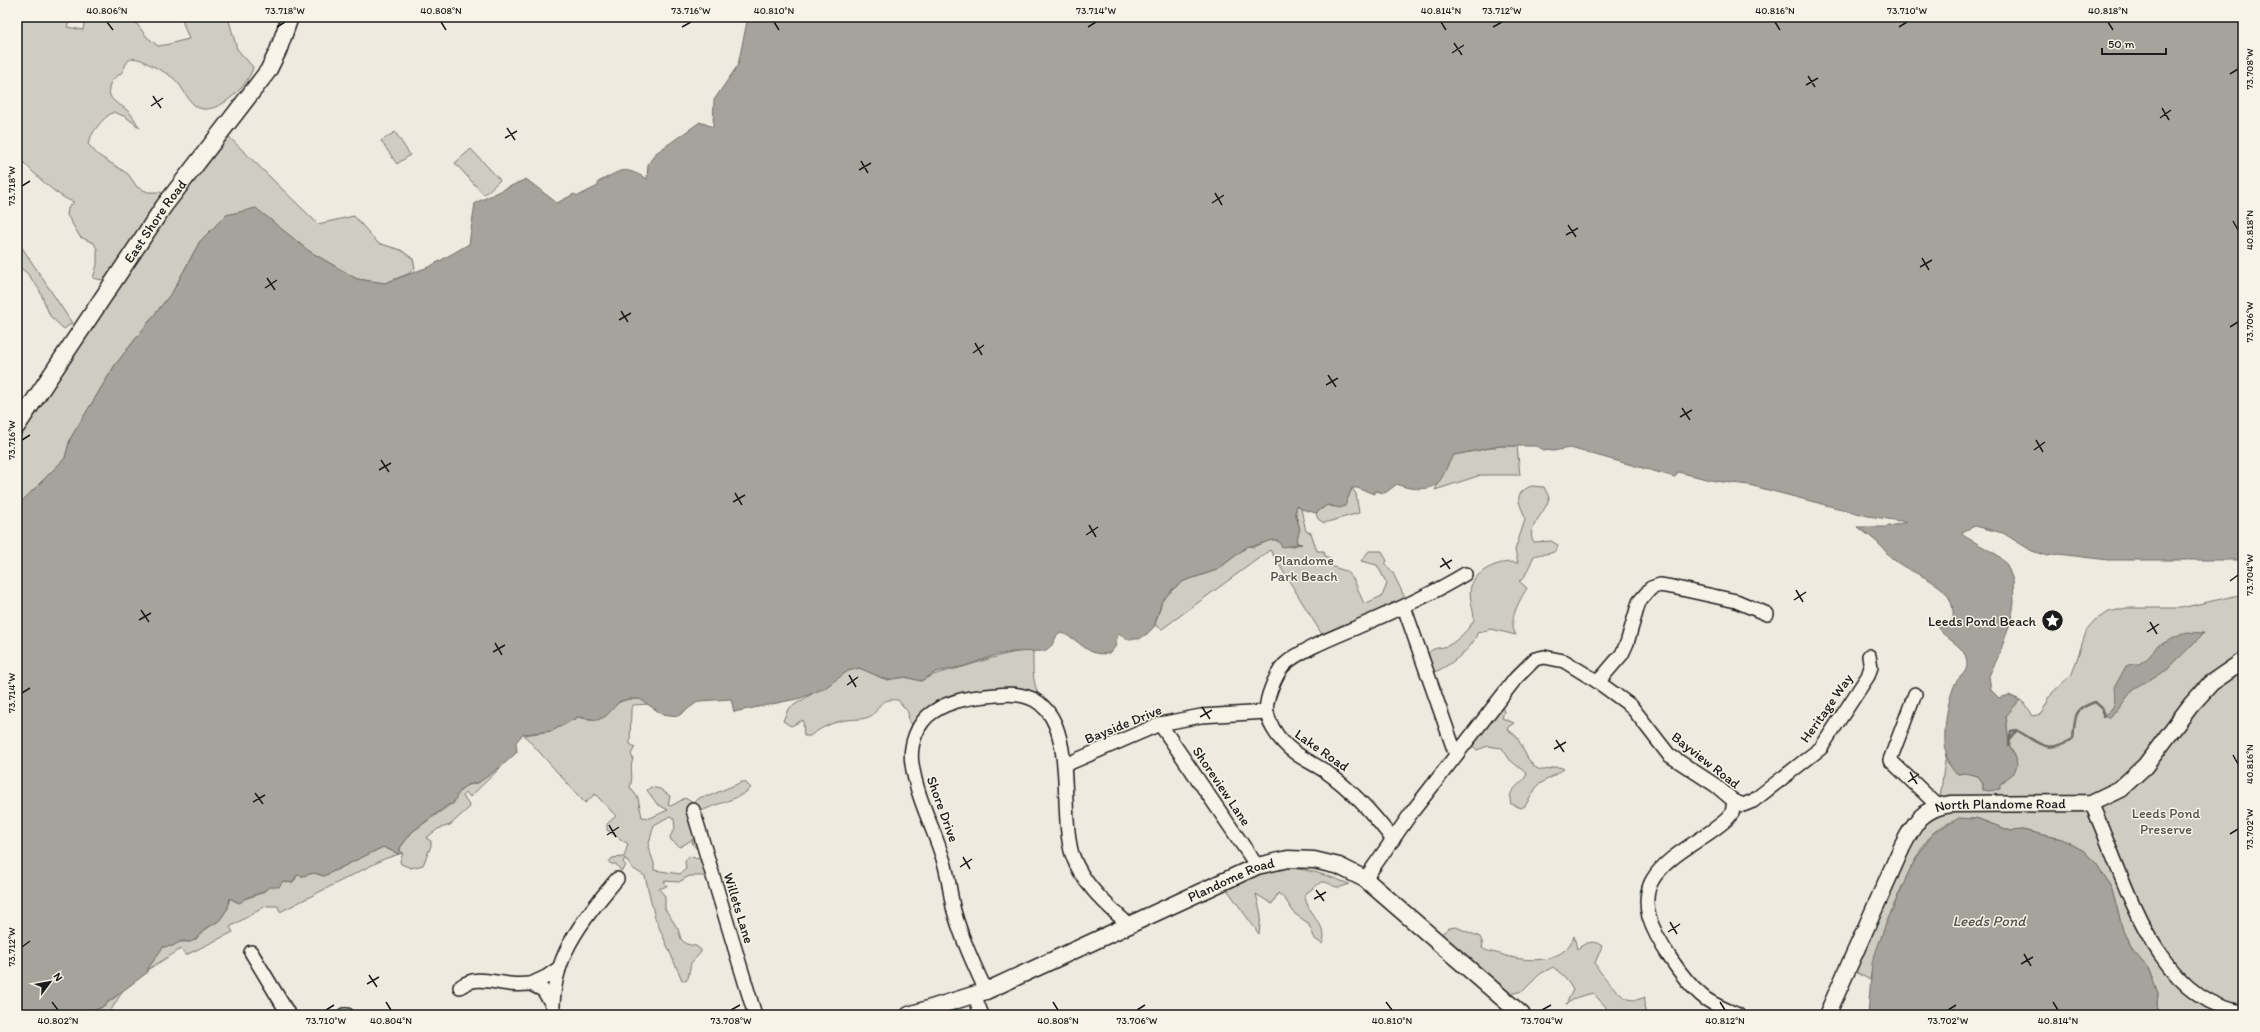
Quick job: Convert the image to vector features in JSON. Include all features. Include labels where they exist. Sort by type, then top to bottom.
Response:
[{"type":"main road","name":"East Shore Road","points":[[17,426],[164,206],[268,72],[278,51],[290,17]]},
{"type":"main road","name":"North Plandome Road","points":[[1827,1015],[1914,825],[1924,813],[1938,806],[1951,804],[2091,803],[2120,789],[2132,780],[2211,683],[2243,661]]},
{"type":"main road","name":"Plandome Road","points":[[909,1015],[980,993],[1130,926],[1257,866],[1288,859],[1314,860],[1339,866],[1366,879],[1522,1015]]},
{"type":"street","points":[[1266,712],[1275,679],[1289,661],[1327,640],[1404,607],[1465,574]]},
{"type":"street","points":[[1598,682],[1622,654],[1627,644],[1639,602],[1651,588],[1660,586],[1672,587],[1736,601],[1767,614]]},
{"type":"street","points":[[1404,607],[1456,755]]},
{"type":"street","name":"Heritage Way","points":[[1734,801],[1743,805],[1753,801],[1821,748],[1868,676],[1871,667],[1868,656]]},
{"type":"street","name":"Bayview Road","points":[[1366,879],[1456,755],[1516,678],[1535,659],[1544,657],[1555,658],[1598,682],[1631,706],[1669,755],[1715,785],[1734,801],[1732,813],[1728,818],[1671,860],[1658,873],[1649,888],[1647,907],[1657,935],[1695,990],[1710,1002],[1738,1015]]},
{"type":"street","name":"Shore Drive","points":[[982,1015],[980,993],[954,910],[945,863],[915,786],[911,759],[916,735],[928,715],[943,705],[981,696],[1010,693],[1022,694],[1038,702],[1051,717],[1061,742],[1065,765],[1068,835],[1072,854],[1092,889],[1130,926]]},
{"type":"street","points":[[1915,694],[1890,760],[1938,806]]},
{"type":"street","name":"Bayside Drive","points":[[1065,765],[1160,724],[1201,716],[1266,712]]},
{"type":"street","name":"Lake Road","points":[[1266,712],[1275,731],[1290,750],[1325,771],[1350,790],[1373,814],[1393,840]]},
{"type":"street","name":"Shoreview Lane","points":[[1160,724],[1257,866]]},
{"type":"street","points":[[2091,803],[2106,835],[2121,877],[2141,921],[2169,966],[2186,985],[2204,997],[2225,1007],[2243,1012]]},
{"type":"street","name":"Willets Lane","points":[[693,810],[754,1015]]},
{"type":"street","points":[[552,1009],[559,968],[581,922],[617,879]]},
{"type":"street","points":[[252,952],[289,1015]]},
{"type":"street","points":[[460,987],[468,982],[479,980],[509,984],[531,984],[546,977],[559,968]]},
{"type":"street","points":[[531,984],[543,990],[552,1009]]},
{"type":"green space","points":[[17,17],[71,17],[67,27],[83,30],[84,24],[80,17],[137,17],[136,23],[147,37],[158,46],[189,39],[183,23],[183,17],[228,17],[237,49],[253,67],[246,81],[234,96],[210,109],[203,109],[195,106],[172,77],[139,59],[129,60],[123,71],[111,82],[109,86],[110,96],[114,101],[130,113],[140,128],[126,117],[114,112],[98,126],[88,144],[98,155],[128,174],[137,187],[148,192],[161,192],[164,197],[112,272],[102,280],[93,278],[97,265],[97,249],[94,243],[80,237],[67,215],[68,208],[74,202],[59,195],[17,156]]},
{"type":"green space","points":[[223,131],[318,224],[354,216],[378,243],[401,250],[413,259],[415,268],[408,274],[385,283],[357,279],[309,251],[200,241],[173,291],[115,365],[70,439],[65,458],[17,506],[17,426]]},
{"type":"green space","points":[[395,132],[410,155],[397,164],[381,141]]},
{"type":"green space","points":[[471,149],[500,180],[484,195],[455,163]]},
{"type":"green space","points":[[17,240],[72,323],[64,329],[50,316],[39,289],[27,273],[17,265]]},
{"type":"green space","points":[[1500,446],[1517,446],[1520,475],[1481,475],[1435,490],[1447,463],[1454,455]]},
{"type":"green space","points":[[1531,486],[1544,487],[1549,497],[1532,531],[1534,542],[1551,541],[1558,545],[1557,549],[1552,553],[1534,556],[1524,578],[1519,581],[1527,588],[1513,617],[1516,635],[1491,629],[1477,633],[1475,639],[1460,656],[1453,662],[1434,672],[1427,655],[1434,649],[1449,645],[1456,641],[1474,620],[1470,590],[1474,580],[1485,570],[1498,564],[1512,562],[1518,563],[1515,550],[1525,520],[1519,497],[1520,493]]},
{"type":"green space","points":[[1352,488],[1356,494],[1359,513],[1324,523],[1318,519],[1316,513],[1327,505],[1333,507],[1347,500]]},
{"type":"green space","name":"Plandome Park Beach","points":[[1297,504],[1301,509],[1306,531],[1311,533],[1317,551],[1324,551],[1325,556],[1331,558],[1330,566],[1346,571],[1354,580],[1364,604],[1382,596],[1387,584],[1377,565],[1361,561],[1369,551],[1382,551],[1387,561],[1385,564],[1392,571],[1405,598],[1407,598],[1393,606],[1392,602],[1389,607],[1323,636],[1270,550],[1162,629],[1155,625],[1162,601],[1173,589],[1184,581],[1217,570],[1248,546],[1254,547],[1273,539],[1290,547],[1300,544],[1296,542],[1299,529],[1296,513]]},
{"type":"green space","name":"Leeds Pond Preserve","points":[[2243,594],[2243,1015],[2160,1015],[2157,1006],[2158,993],[2148,968],[2133,951],[2123,931],[2112,889],[2096,863],[2084,851],[2062,839],[2023,830],[2011,831],[1976,818],[1963,819],[1947,823],[1933,833],[1924,844],[1904,881],[1895,903],[1878,947],[1870,980],[1849,968],[1902,847],[1939,805],[1946,753],[1947,762],[1958,774],[1965,773],[1978,776],[1983,783],[1983,790],[2005,782],[2013,751],[2009,746],[2006,714],[2020,700],[2025,703],[2033,716],[2041,714],[2052,693],[2072,674],[2087,629],[2095,620],[2109,612],[2126,608],[2181,608]]},
{"type":"green space","points":[[1033,650],[1034,678],[1043,706],[1038,702],[981,697],[914,725],[909,722],[908,712],[898,700],[891,700],[883,702],[871,716],[862,719],[836,722],[818,730],[810,736],[804,736],[803,720],[791,726],[783,721],[788,709],[848,671],[859,668],[871,672],[881,678],[905,677],[921,681],[938,673],[999,656]]},
{"type":"green space","points":[[629,699],[640,699],[650,704],[633,705],[631,709],[630,744],[635,747],[631,754],[633,759],[631,766],[632,780],[630,787],[638,798],[642,817],[650,818],[668,810],[657,804],[647,790],[651,787],[660,789],[670,796],[668,805],[671,806],[685,798],[693,803],[701,797],[709,796],[742,782],[745,782],[751,788],[733,799],[698,813],[699,844],[696,848],[692,843],[693,839],[680,847],[671,840],[670,837],[675,828],[674,819],[670,816],[654,825],[648,847],[654,863],[654,870],[680,874],[686,869],[685,861],[689,856],[702,860],[711,873],[706,876],[689,876],[679,882],[664,881],[667,886],[659,889],[665,896],[665,909],[678,929],[681,939],[686,944],[696,946],[701,950],[701,952],[691,963],[686,981],[682,980],[655,918],[645,876],[632,868],[625,858],[623,862],[626,866],[621,871],[616,864],[611,864],[609,862],[612,858],[624,857],[628,844],[607,830],[607,824],[616,816],[595,794],[585,803],[524,735],[552,731],[578,717],[596,719],[602,717],[615,705]]},
{"type":"green space","points":[[1502,706],[1504,712],[1502,718],[1514,723],[1507,728],[1516,736],[1530,762],[1538,769],[1546,770],[1558,767],[1564,769],[1538,785],[1525,806],[1521,808],[1511,804],[1510,799],[1512,791],[1527,774],[1510,760],[1502,748],[1488,746],[1477,750],[1472,745]]},
{"type":"green space","points":[[500,768],[470,797],[466,792],[463,796],[470,807],[450,825],[438,829],[426,838],[431,841],[431,846],[423,865],[411,868],[401,864],[400,861],[403,853],[400,851],[400,848],[412,832],[454,802],[455,797],[465,786],[478,783],[496,769]]},
{"type":"green space","points":[[383,847],[399,854],[384,859],[280,912],[278,906],[266,906],[230,927],[233,932],[186,955],[181,949],[147,970],[163,947],[180,942],[190,942],[222,917],[228,908],[230,898],[236,902],[262,893],[269,887],[280,884],[283,881],[295,880],[297,875],[303,876],[314,873],[324,876]]},
{"type":"green space","points":[[1287,868],[1311,871],[1349,884],[1336,887],[1326,882],[1321,882],[1304,895],[1312,914],[1323,930],[1324,939],[1322,944],[1315,939],[1308,923],[1295,914],[1285,899],[1278,893],[1272,904],[1256,894],[1261,915],[1259,934],[1226,888],[1263,872]]},
{"type":"green space","points":[[1456,927],[1480,937],[1483,944],[1482,948],[1488,951],[1520,959],[1531,960],[1552,957],[1561,953],[1569,946],[1574,936],[1577,949],[1592,942],[1599,944],[1602,946],[1595,963],[1600,971],[1623,996],[1633,1000],[1645,997],[1644,1006],[1646,1015],[1610,1015],[1605,1006],[1593,993],[1578,997],[1566,1004],[1573,990],[1565,977],[1553,967],[1540,974],[1523,991],[1514,993],[1503,991],[1481,968],[1474,964],[1441,934],[1449,928]]},
{"type":"green space","points":[[122,992],[108,1015],[79,1015],[101,1008]]},
{"type":"water","points":[[748,17],[2243,17],[2243,560],[2108,560],[2058,554],[2047,556],[2032,551],[2003,533],[1975,526],[1962,532],[1964,536],[1999,556],[2007,565],[2013,580],[2014,603],[2011,621],[1999,655],[1989,676],[1991,690],[1999,698],[2009,695],[2020,700],[2006,716],[2009,746],[2016,757],[2017,765],[2014,773],[2000,784],[2000,789],[1989,791],[1983,790],[1983,783],[1978,776],[1965,773],[1958,774],[1951,768],[1947,758],[1945,731],[1949,702],[1956,682],[1965,672],[1967,667],[1966,657],[1963,652],[1944,635],[1936,625],[1947,624],[1953,619],[1953,611],[1950,600],[1944,591],[1936,584],[1895,561],[1877,542],[1857,527],[1885,527],[1907,522],[1868,516],[1749,485],[1715,481],[1678,472],[1675,477],[1570,448],[1553,451],[1543,450],[1536,446],[1500,446],[1454,455],[1439,482],[1432,487],[1416,489],[1397,484],[1385,493],[1375,491],[1375,494],[1357,488],[1352,488],[1345,506],[1340,508],[1327,505],[1316,513],[1301,509],[1297,505],[1295,513],[1300,529],[1296,543],[1302,544],[1282,547],[1277,540],[1273,540],[1248,546],[1217,570],[1184,581],[1173,589],[1162,601],[1154,627],[1147,634],[1139,639],[1127,639],[1118,634],[1115,647],[1110,653],[1102,654],[1090,651],[1069,636],[1062,633],[1057,635],[1052,645],[1045,651],[1013,652],[996,655],[965,666],[936,672],[921,681],[905,677],[887,680],[859,668],[848,671],[825,688],[801,698],[734,712],[731,699],[699,701],[678,716],[662,714],[640,699],[629,699],[620,701],[606,716],[598,720],[578,717],[552,731],[523,734],[516,742],[517,752],[508,760],[479,782],[464,787],[453,804],[448,805],[412,832],[400,848],[400,851],[403,853],[399,854],[383,847],[324,876],[314,873],[303,876],[297,875],[292,883],[283,881],[279,887],[269,887],[261,893],[245,898],[239,903],[230,898],[228,908],[219,921],[204,930],[195,940],[190,942],[181,941],[173,946],[163,947],[147,970],[148,972],[100,1008],[79,1015],[17,1015],[17,506],[65,458],[70,439],[115,365],[173,291],[200,241],[226,215],[256,208],[309,251],[357,279],[385,283],[431,266],[469,244],[475,203],[526,179],[557,203],[574,194],[578,196],[598,186],[598,182],[617,172],[632,172],[647,179],[648,164],[656,153],[700,122],[713,127],[714,100],[738,65]]},
{"type":"water","points":[[2187,632],[2204,633],[2167,670],[2134,688],[2117,711],[2110,717],[2103,717],[2114,705],[2114,688],[2126,666],[2139,664],[2149,657],[2157,646]]},
{"type":"water","name":"Leeds Pond","points":[[1959,818],[1976,818],[2011,831],[2022,830],[2062,839],[2084,851],[2096,863],[2112,889],[2123,931],[2133,951],[2148,968],[2158,993],[2157,1006],[2160,1015],[1868,1015],[1872,963],[1885,926],[1911,867],[1933,833]]},
{"type":"waterway","points":[[2009,746],[2011,731],[2016,730],[2037,743],[2049,747],[2063,744],[2073,739],[2075,720],[2078,712],[2087,705],[2095,702],[2103,709],[2103,717]]},
{"type":"waterway","points":[[2010,740],[2016,731]]},
{"type":"place","name":"Leeds Pond Beach","points":[[2052,621]]}]
